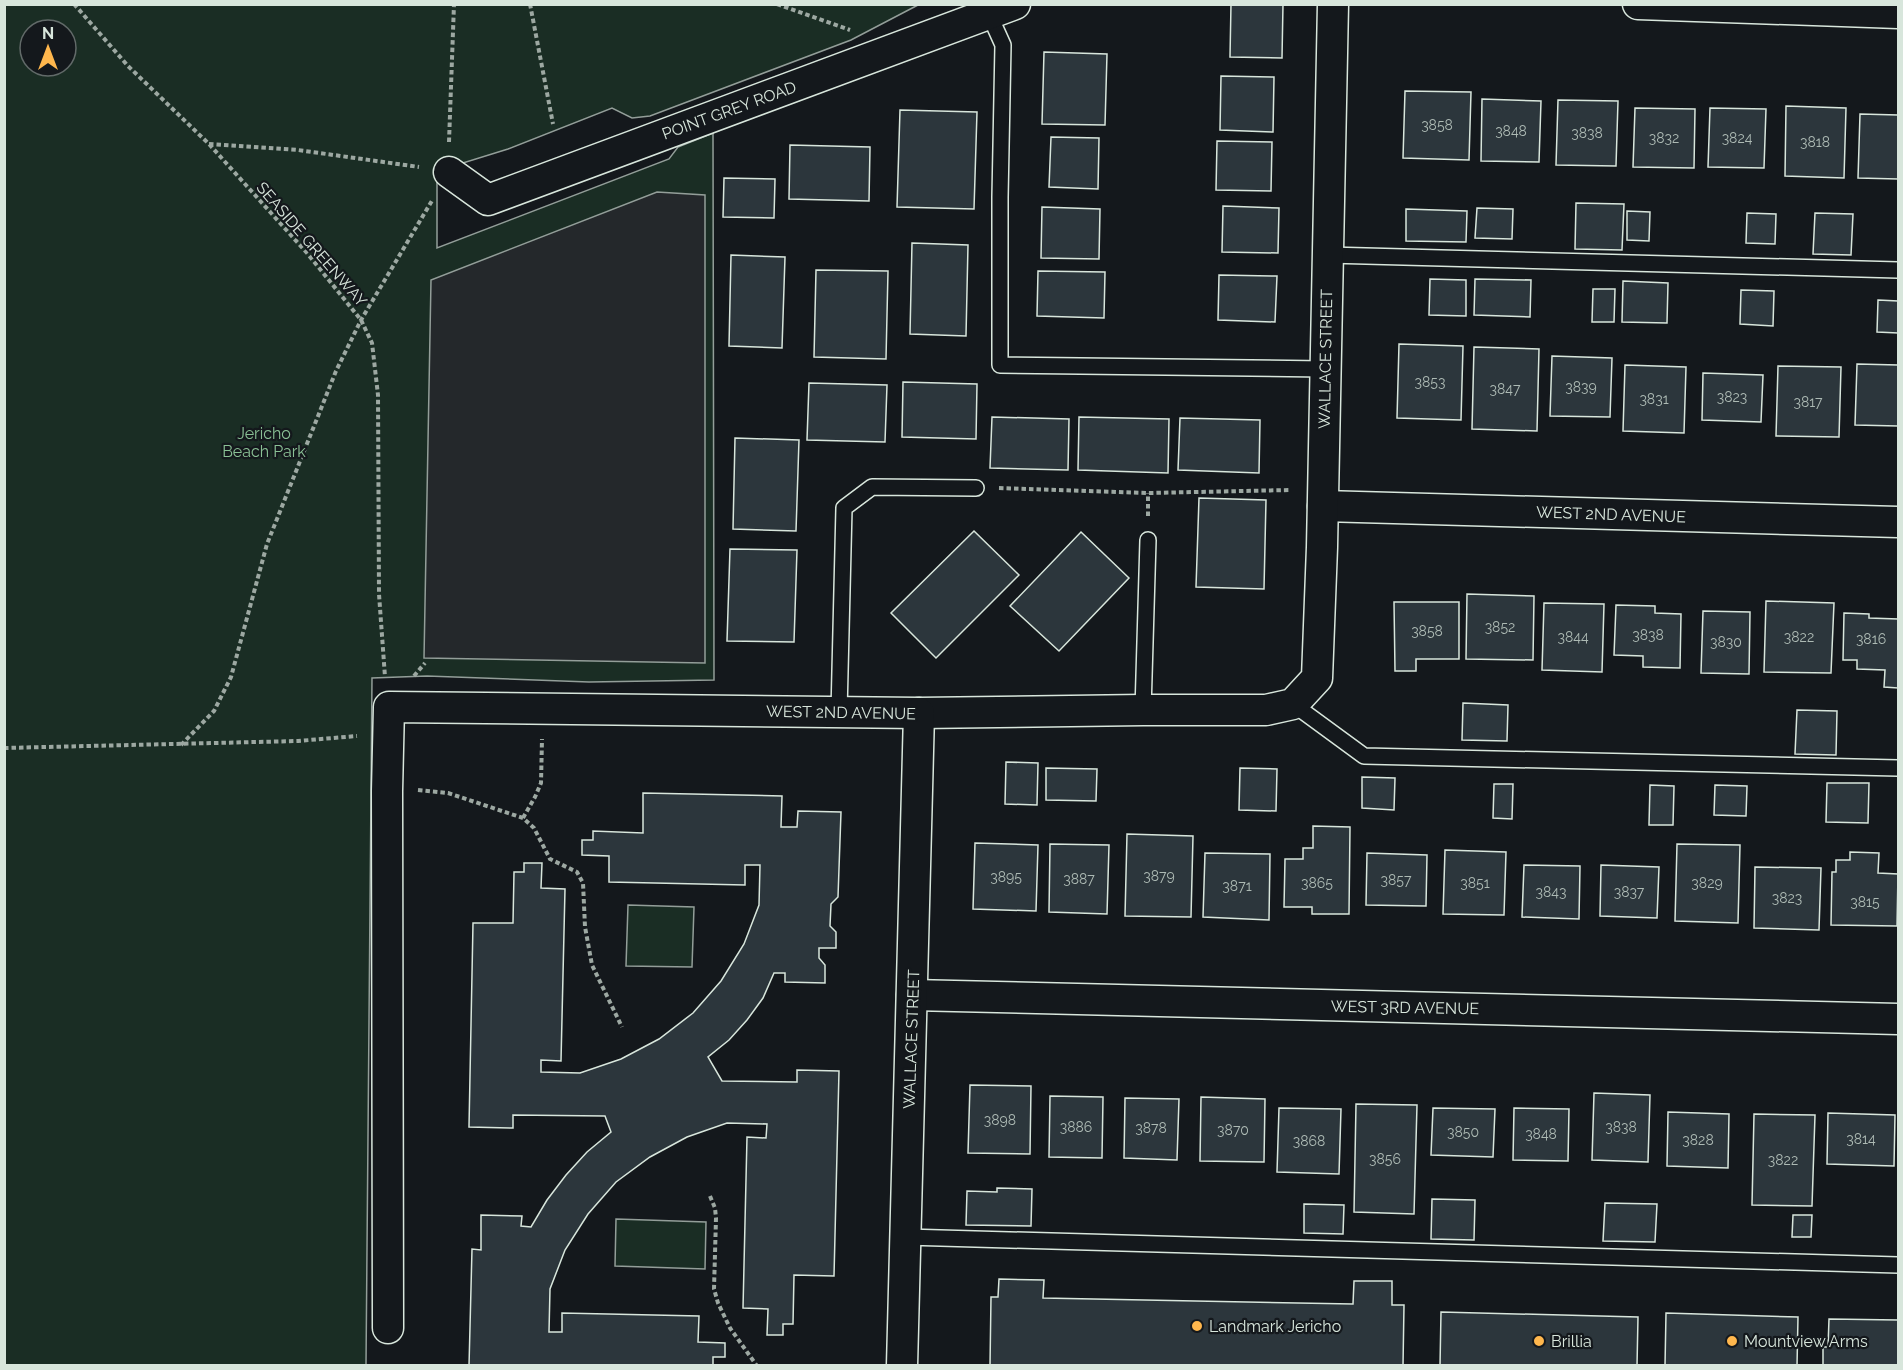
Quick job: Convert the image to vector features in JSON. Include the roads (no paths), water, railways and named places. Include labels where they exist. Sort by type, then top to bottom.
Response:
[{"type":"street","name":"WALLACE STREET","points":[[1293,704],[1317,678],[1323,506],[1333,4]]},
{"type":"street","points":[[1638,4],[1899,13]]},
{"type":"street","name":"POINT GREY ROAD","points":[[449,172],[488,200],[1002,9]]},
{"type":"street","name":"WEST 2ND AVENUE","points":[[1323,506],[1899,522]]},
{"type":"street","name":"WEST 2ND AVENUE","points":[[388,1328],[387,791],[389,707],[920,713],[1266,710],[1293,704]]},
{"type":"street","name":"WALLACE STREET","points":[[902,1365],[920,713]]},
{"type":"street","name":"WEST 3RD AVENUE","points":[[912,995],[1899,1019]]},
{"type":"lane","points":[[1002,9],[1000,365],[1325,369]]},
{"type":"lane","points":[[1328,255],[1899,270]]},
{"type":"lane","points":[[839,712],[844,508],[872,487],[976,488]]},
{"type":"lane","points":[[1143,710],[1148,540]]},
{"type":"lane","points":[[1293,704],[1364,756],[1899,768]]},
{"type":"lane","points":[[906,1237],[1899,1265]]},
{"type":"place","name":"Landmark Jericho","points":[[1197,1326]]},
{"type":"place","name":"Brillia","points":[[1539,1341]]},
{"type":"place","name":"Mountview Arms","points":[[1732,1341]]},
{"type":"park label","name":"Jericho Beach Park","points":[[264,442]]}]
